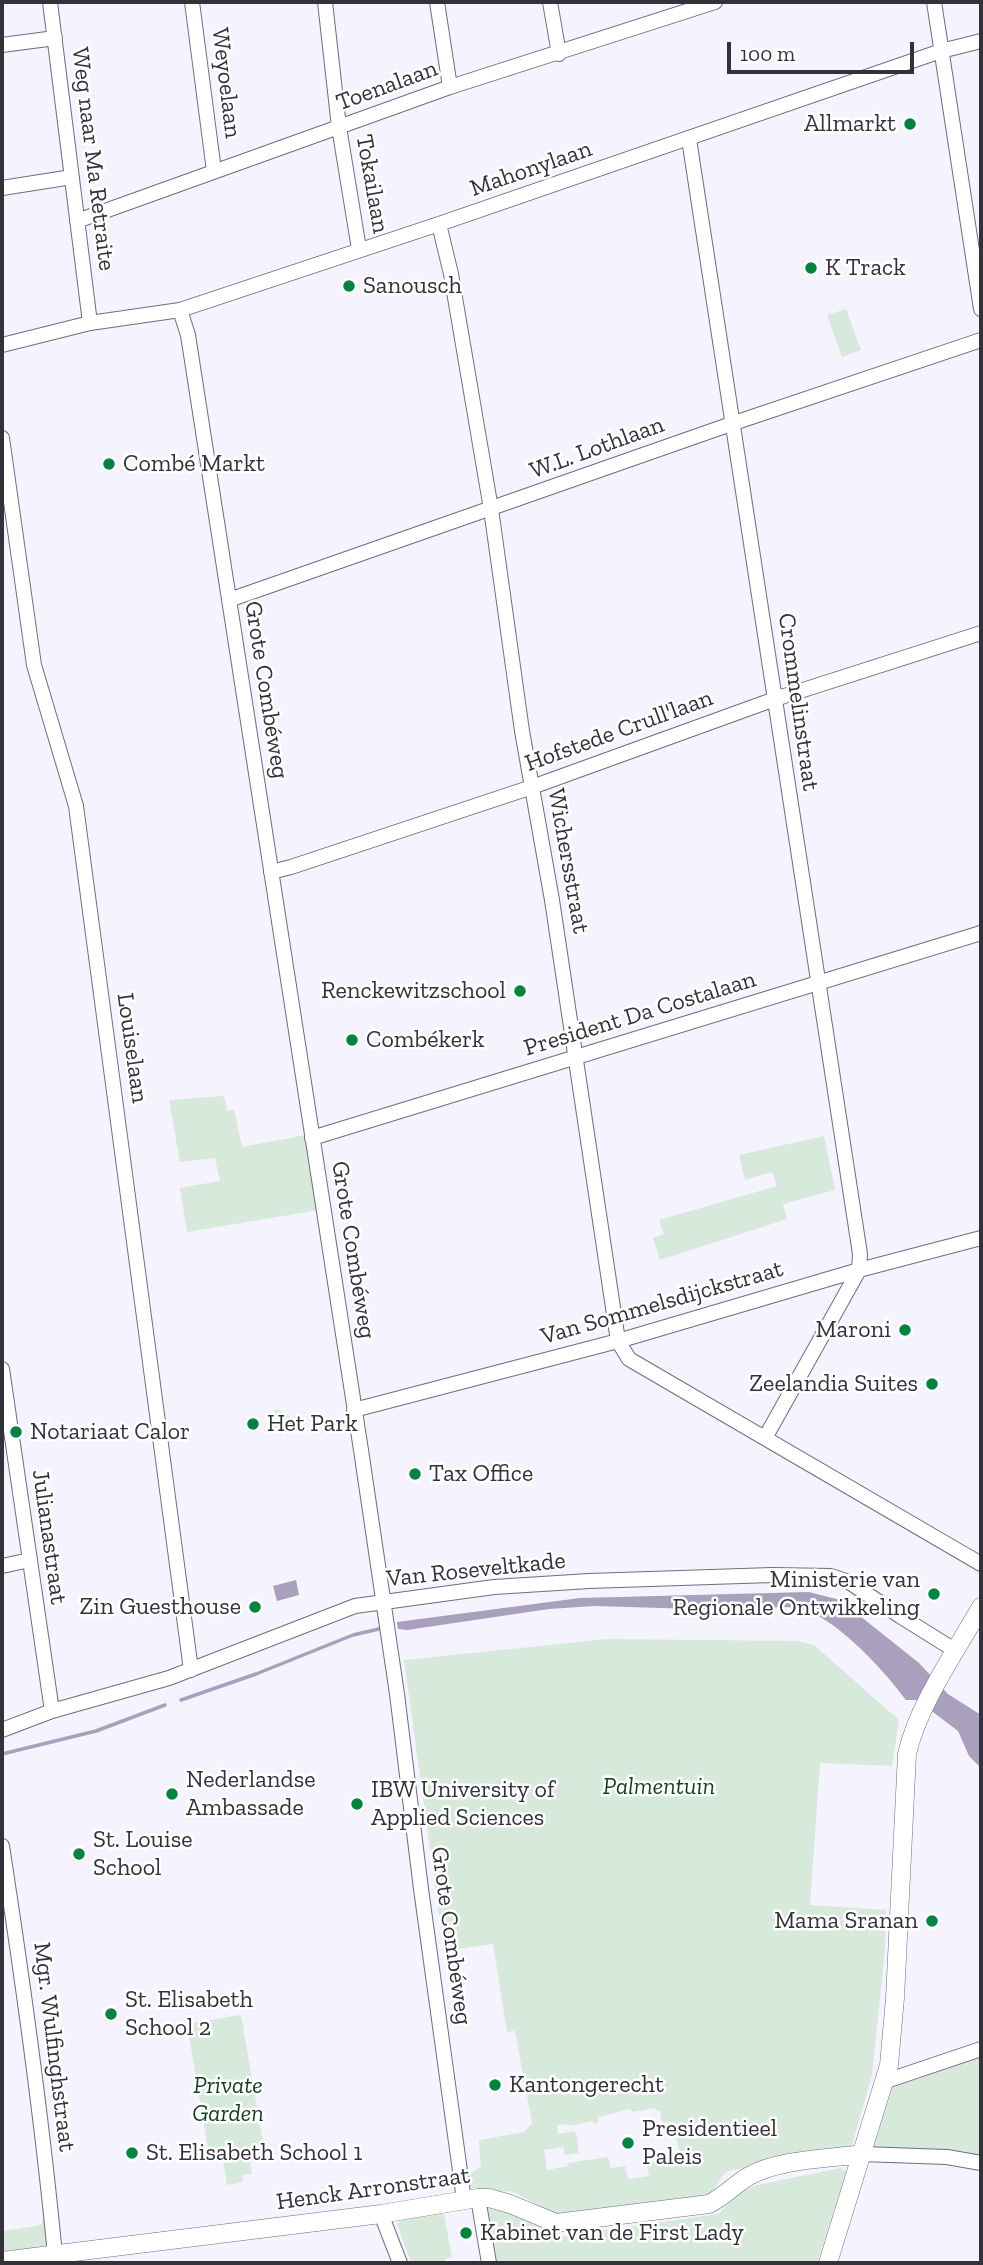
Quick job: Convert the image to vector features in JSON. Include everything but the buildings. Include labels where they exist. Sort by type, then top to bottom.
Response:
[{"type":"main road","points":[[828,2263],[890,2065],[907,1754],[919,1716],[981,1607]]},
{"type":"main road","name":"Henck Arronstraat","points":[[2,2260],[55,2255],[89,2257],[489,2197],[556,2223],[709,2204],[724,2196],[747,2177],[765,2169],[862,2154]]},
{"type":"street","name":"Weg naar Ma Retraite","points":[[50,2],[90,323]]},
{"type":"street","name":"Weyoelaan","points":[[192,2],[214,171]]},
{"type":"street","name":"Tokailaan","points":[[325,2],[339,127],[359,249]]},
{"type":"street","points":[[437,2],[450,87]]},
{"type":"street","points":[[550,2],[559,54]]},
{"type":"street","points":[[666,2],[671,17]]},
{"type":"street","name":"Toenalaan","points":[[77,220],[450,87],[715,2]]},
{"type":"street","points":[[934,2],[981,309]]},
{"type":"street","points":[[2,44],[55,38]]},
{"type":"street","name":"Mahonylaan","points":[[2,345],[90,323],[180,310],[689,139],[941,51],[981,41]]},
{"type":"street","name":"Crommelinstraat","points":[[689,139],[734,423],[816,983],[860,1254],[859,1270]]},
{"type":"street","points":[[2,188],[72,177]]},
{"type":"street","name":"Wichersstraat","points":[[439,224],[451,274],[491,509],[618,1341]]},
{"type":"street","name":"Grote Combéweg","points":[[180,310],[188,335],[354,1410],[471,2199],[489,2263]]},
{"type":"street","name":"W.L. Lothlaan","points":[[229,600],[734,423],[981,340]]},
{"type":"street","name":"Louiselaan","points":[[2,438],[34,665],[76,806],[191,1670]]},
{"type":"street","name":"Hofstede Crull'laan","points":[[271,872],[532,787],[775,699],[981,633]]},
{"type":"street","name":"President Da Costalaan","points":[[312,1138],[981,933]]},
{"type":"street","name":"Van Sommelsdijckstraat","points":[[354,1410],[618,1341],[859,1270],[981,1238]]},
{"type":"street","points":[[765,1437],[859,1270]]},
{"type":"street","points":[[618,1341],[629,1359],[981,1564]]},
{"type":"street","name":"Julianastraat","points":[[2,1369],[52,1712]]},
{"type":"street","points":[[2,1566],[30,1560]]},
{"type":"street","name":"Van Roseveltkade","points":[[2,1730],[52,1712],[169,1678],[355,1606],[384,1607],[494,1587],[772,1574],[831,1576],[849,1582],[956,1651]]},
{"type":"street","name":"Mgr. Wulfinghstraat","points":[[2,1846],[23,1975],[55,2255]]},
{"type":"street","points":[[886,2081],[981,2049]]},
{"type":"street","points":[[862,2154],[947,2157],[981,2163]]},
{"type":"street","points":[[381,2214],[400,2263]]},
{"type":"green space","points":[[846,309],[861,350],[842,357],[827,315]]},
{"type":"green space","points":[[224,1096],[227,1111],[234,1110],[242,1147],[306,1135],[319,1210],[187,1232],[180,1188],[220,1181],[215,1158],[180,1162],[169,1100]]},
{"type":"green space","points":[[824,1136],[835,1190],[783,1204],[787,1219],[660,1260],[653,1238],[664,1234],[659,1220],[777,1186],[772,1172],[745,1180],[739,1155]]},
{"type":"green space","points":[[277,1408],[290,1417],[291,1422],[281,1435],[268,1420]]},
{"type":"green space","name":"Palmentuin","points":[[608,1639],[797,1641],[814,1645],[899,1720],[892,1766],[820,1763],[810,1905],[886,1910],[885,1950],[872,2075],[851,2149],[728,2171],[709,2195],[557,2215],[511,2191],[479,2193],[470,2186],[469,2174],[481,2167],[479,2140],[524,2132],[532,2123],[515,2031],[507,2032],[493,1944],[444,1951],[404,1660]],"holes":[[[655,2108],[656,2111],[660,2110],[662,2123],[674,2122],[680,2156],[647,2163],[649,2176],[628,2179],[625,2166],[611,2168],[608,2157],[568,2163],[568,2166],[547,2170],[544,2150],[563,2147],[565,2155],[579,2153],[579,2137],[576,2137],[575,2131],[558,2134],[557,2125],[569,2126],[593,2121],[594,2124],[598,2123],[598,2117],[630,2109],[633,2112]]]},
{"type":"green space","name":"Private Garden","points":[[241,2015],[265,2154],[249,2157],[252,2174],[242,2175],[243,2182],[227,2185],[221,2148],[208,2149],[187,2024]]},
{"type":"green space","points":[[981,2050],[981,2165],[862,2154],[886,2081]]},
{"type":"green space","points":[[841,2168],[847,2172],[817,2263],[491,2263],[483,2204],[510,2209],[564,2236],[718,2214],[740,2192],[757,2185]]},
{"type":"green space","points":[[443,2210],[452,2257],[445,2259],[445,2263],[411,2263],[397,2224],[405,2215]]},
{"type":"green space","points":[[45,2213],[49,2240],[45,2246],[2,2253],[2,2230],[41,2225]]},
{"type":"shaded area","points":[[296,1580],[299,1595],[277,1601],[273,1586]]},
{"type":"shaded area","points":[[809,1592],[840,1600],[919,1663],[948,1694],[981,1715],[981,1768],[969,1756],[958,1731],[917,1700],[906,1700],[871,1659],[841,1632],[811,1612],[796,1607],[695,1609],[594,1606],[549,1609],[407,1630],[398,1629],[397,1622],[580,1598]]},
{"type":"waterway","points":[[181,1700],[256,1674],[353,1635],[383,1628]]},
{"type":"waterway","points":[[2,1754],[96,1731],[165,1705]]},
{"type":"place","name":"Allmarkt","points":[[910,124]]},
{"type":"place","name":"K Track","points":[[811,268]]},
{"type":"place","name":"Sanousch","points":[[349,286]]},
{"type":"place","name":"Combé Markt","points":[[109,464]]},
{"type":"place","name":"Renckewitzschool","points":[[520,991]]},
{"type":"place","name":"Combékerk","points":[[352,1040]]},
{"type":"place","name":"Maroni","points":[[905,1330]]},
{"type":"place","name":"Zeelandia Suites","points":[[932,1384]]},
{"type":"place","name":"Het Park","points":[[253,1424]]},
{"type":"place","name":"Notariaat Calor","points":[[16,1432]]},
{"type":"place","name":"Tax Office","points":[[415,1474]]},
{"type":"place","name":"Ministerie van Regionale Ontwikkeling","points":[[934,1594]]},
{"type":"place","name":"Zin Guesthouse","points":[[255,1607]]},
{"type":"place","name":"Nederlandse Ambassade","points":[[172,1794]]},
{"type":"place","name":"IBW University of Applied Sciences","points":[[357,1804]]},
{"type":"place","name":"St. Louise School","points":[[79,1854]]},
{"type":"place","name":"Mama Sranan","points":[[932,1921]]},
{"type":"place","name":"St. Elisabeth School 2","points":[[111,2014]]},
{"type":"place","name":"Kantongerecht","points":[[495,2085]]},
{"type":"place","name":"Presidentieel Paleis","points":[[628,2143]]},
{"type":"place","name":"St. Elisabeth School 1","points":[[132,2153]]},
{"type":"place","name":"Kabinet van de First Lady","points":[[466,2233]]}]
